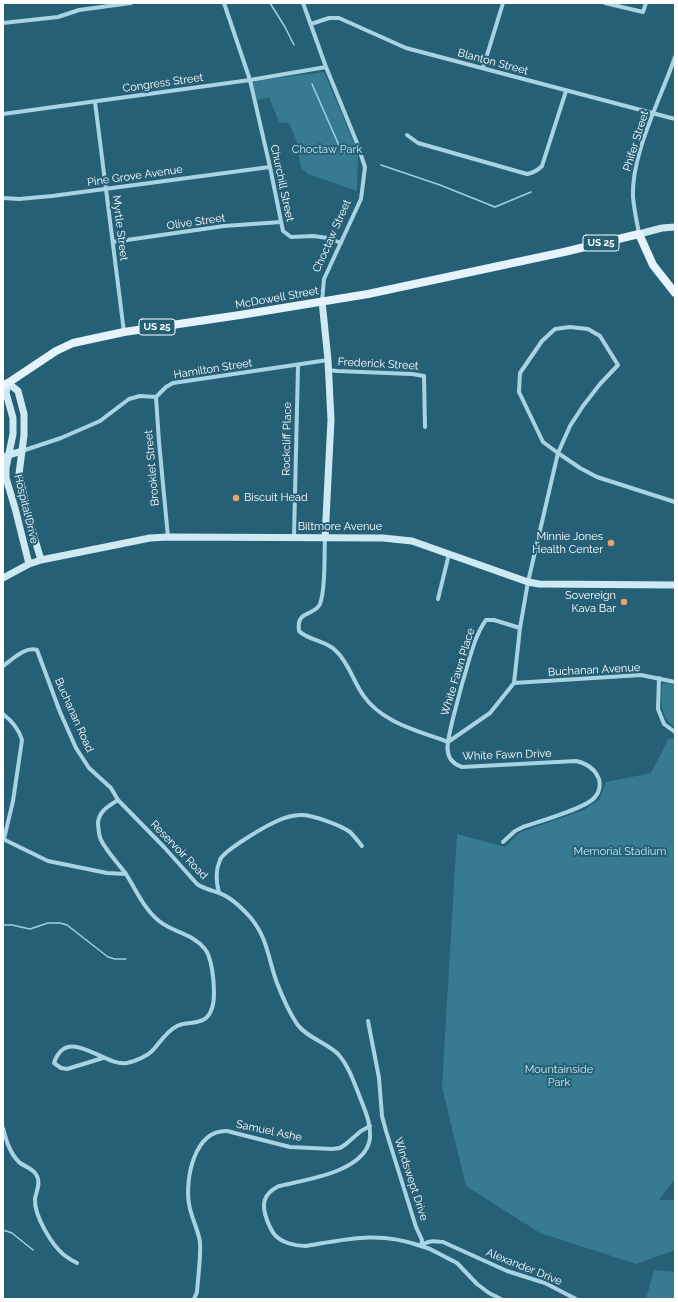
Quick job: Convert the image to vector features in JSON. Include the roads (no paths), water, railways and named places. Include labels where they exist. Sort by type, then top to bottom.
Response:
[{"type":"main road","points":[[675,227],[662,228],[639,234],[653,265],[675,293]]},
{"type":"main road","name":"McDowell Street","points":[[5,384],[56,350],[73,343],[124,332],[368,294],[564,252],[639,234]]},
{"type":"main road","name":"Choctaw Street","points":[[322,301],[328,360],[331,422],[325,538]]},
{"type":"main road","name":"Hospital Drive","points":[[5,384],[18,391],[24,414],[24,435],[19,474],[40,560]]},
{"type":"main road","name":"Hospital Drive","points":[[5,384],[11,410],[13,428],[4,469],[29,564]]},
{"type":"main road","points":[[6,456],[22,451]]},
{"type":"main road","points":[[4,469],[22,451]]},
{"type":"main road","name":"Biltmore Avenue","points":[[3,578],[29,564],[40,560],[140,540],[168,537],[398,538],[412,541],[528,582],[557,584],[675,585]]},
{"type":"street","points":[[3,23],[58,17],[79,10],[131,3]]},
{"type":"street","name":"Churchill Street","points":[[224,3],[250,80],[283,231],[291,237],[313,236],[328,238],[341,243]]},
{"type":"street","name":"Choctaw Street","points":[[302,3],[365,167],[361,199],[324,279],[322,301]]},
{"type":"street","points":[[483,68],[502,3]]},
{"type":"street","points":[[605,3],[643,12],[646,3]]},
{"type":"street","name":"Blanton Street","points":[[311,24],[329,18],[339,18],[406,48],[675,119]]},
{"type":"street","name":"Phifer Street","points":[[639,234],[633,198],[634,178],[639,156],[653,113],[675,57]]},
{"type":"street","name":"Congress Street","points":[[3,114],[250,80],[326,67]]},
{"type":"street","points":[[407,135],[418,144],[527,174],[538,170],[542,166],[566,91]]},
{"type":"street","name":"Myrtle Street","points":[[95,102],[124,332]]},
{"type":"street","name":"Pine Grove Avenue","points":[[3,198],[19,200],[270,167]]},
{"type":"street","name":"Olive Street","points":[[113,242],[224,226],[281,222]]},
{"type":"street","points":[[514,683],[520,628],[528,582],[558,453],[570,426],[583,406],[600,384],[618,365],[600,336],[588,329],[570,327],[555,329],[542,341],[520,373],[519,392],[544,442],[558,453],[580,468],[597,477],[675,502]]},
{"type":"street","name":"Hamilton Street","points":[[156,397],[166,387],[173,383],[298,366],[328,360]]},
{"type":"street","name":"Rockcliff Place","points":[[294,537],[298,366]]},
{"type":"street","name":"Frederick Street","points":[[328,370],[337,372],[412,374],[424,376],[425,427]]},
{"type":"street","points":[[22,451],[61,438],[100,421],[129,400],[140,396],[156,397]]},
{"type":"street","name":"Brooklet Street","points":[[156,397],[168,537]]},
{"type":"street","points":[[325,538],[321,602],[315,610],[304,614],[300,619],[298,625],[299,631],[303,635],[327,643],[337,651],[345,661],[364,697],[384,716],[395,722],[448,742]]},
{"type":"street","points":[[438,599],[449,554]]},
{"type":"street","name":"White Fawn Place","points":[[448,742],[450,728],[468,662],[481,626],[486,620],[494,620],[520,628]]},
{"type":"street","name":"Buchanan Road","points":[[3,666],[26,650],[32,648],[37,650],[60,712],[76,748],[89,768],[111,788],[118,800]]},
{"type":"street","name":"Buchanan Avenue","points":[[514,683],[642,675],[675,682]]},
{"type":"street","points":[[658,678],[658,709],[664,724],[675,732]]},
{"type":"street","name":"White Fawn Drive","points":[[503,842],[515,831],[523,827],[582,806],[596,797],[600,786],[598,775],[585,763],[576,761],[462,767],[455,765],[446,751],[448,742],[490,713],[514,683]]},
{"type":"street","points":[[3,714],[15,725],[22,740],[13,801],[3,839],[48,861],[107,873],[126,874]]},
{"type":"street","points":[[103,1058],[67,1069],[61,1068],[54,1063],[57,1055],[66,1048],[81,1047],[103,1058],[126,1063],[141,1058],[153,1050],[162,1038],[178,1025],[195,1023],[206,1018],[213,1008],[213,987],[210,960],[206,950],[191,936],[169,928],[158,920],[144,904],[126,874],[101,839],[98,822],[103,809],[118,800]]},
{"type":"street","name":"Reservoir Road","points":[[118,800],[164,847],[197,884],[231,899],[250,917],[264,938],[277,983],[297,1024],[304,1031],[331,1048],[339,1055],[345,1064],[367,1116],[370,1126],[368,1145],[366,1150],[356,1161],[321,1176],[279,1186],[268,1193],[263,1205],[270,1227],[274,1234],[282,1240],[298,1246],[353,1238],[373,1237],[398,1240],[421,1246]]},
{"type":"street","points":[[219,893],[216,882],[220,858],[229,849],[274,822],[290,816],[303,815],[339,826],[349,832],[362,846]]},
{"type":"street","name":"Windswept Drive","points":[[368,1021],[379,1078],[382,1116],[416,1227],[422,1240],[421,1246]]},
{"type":"street","name":"Samuel Ashe","points":[[194,1299],[197,1292],[200,1241],[189,1206],[189,1174],[198,1150],[208,1137],[221,1131],[290,1147],[332,1150],[340,1148],[361,1131],[370,1126]]},
{"type":"street","points":[[3,1128],[7,1144],[14,1156],[35,1172],[38,1178],[38,1187],[35,1198],[35,1207],[38,1216],[53,1243],[64,1256],[77,1263]]},
{"type":"street","name":"Alexander Drive","points":[[421,1246],[426,1242],[443,1242],[507,1271],[545,1283],[576,1299]]},
{"type":"street","points":[[421,1246],[457,1262],[477,1284],[489,1293],[501,1299]]},
{"type":"waterway","points":[[270,3],[294,45]]},
{"type":"waterway","points":[[312,84],[341,150],[346,152]]},
{"type":"waterway","points":[[381,165],[440,185],[495,207],[531,192]]},
{"type":"waterway","points":[[3,925],[12,925],[30,929],[48,923],[60,923],[67,925],[108,957],[115,959],[126,959]]},
{"type":"waterway","points":[[3,1230],[12,1233],[33,1250]]},
{"type":"place","name":"Biscuit Head","points":[[236,498]]},
{"type":"place","name":"Minnie Jones Health Center","points":[[611,543]]},
{"type":"place","name":"Sovereign Kava Bar","points":[[624,602]]},
{"type":"park label","name":"Choctaw Park","points":[[327,150]]},
{"type":"park label","name":"Memorial Stadium","points":[[620,852]]},
{"type":"park label","name":"Mountainside Park","points":[[559,1076]]}]
